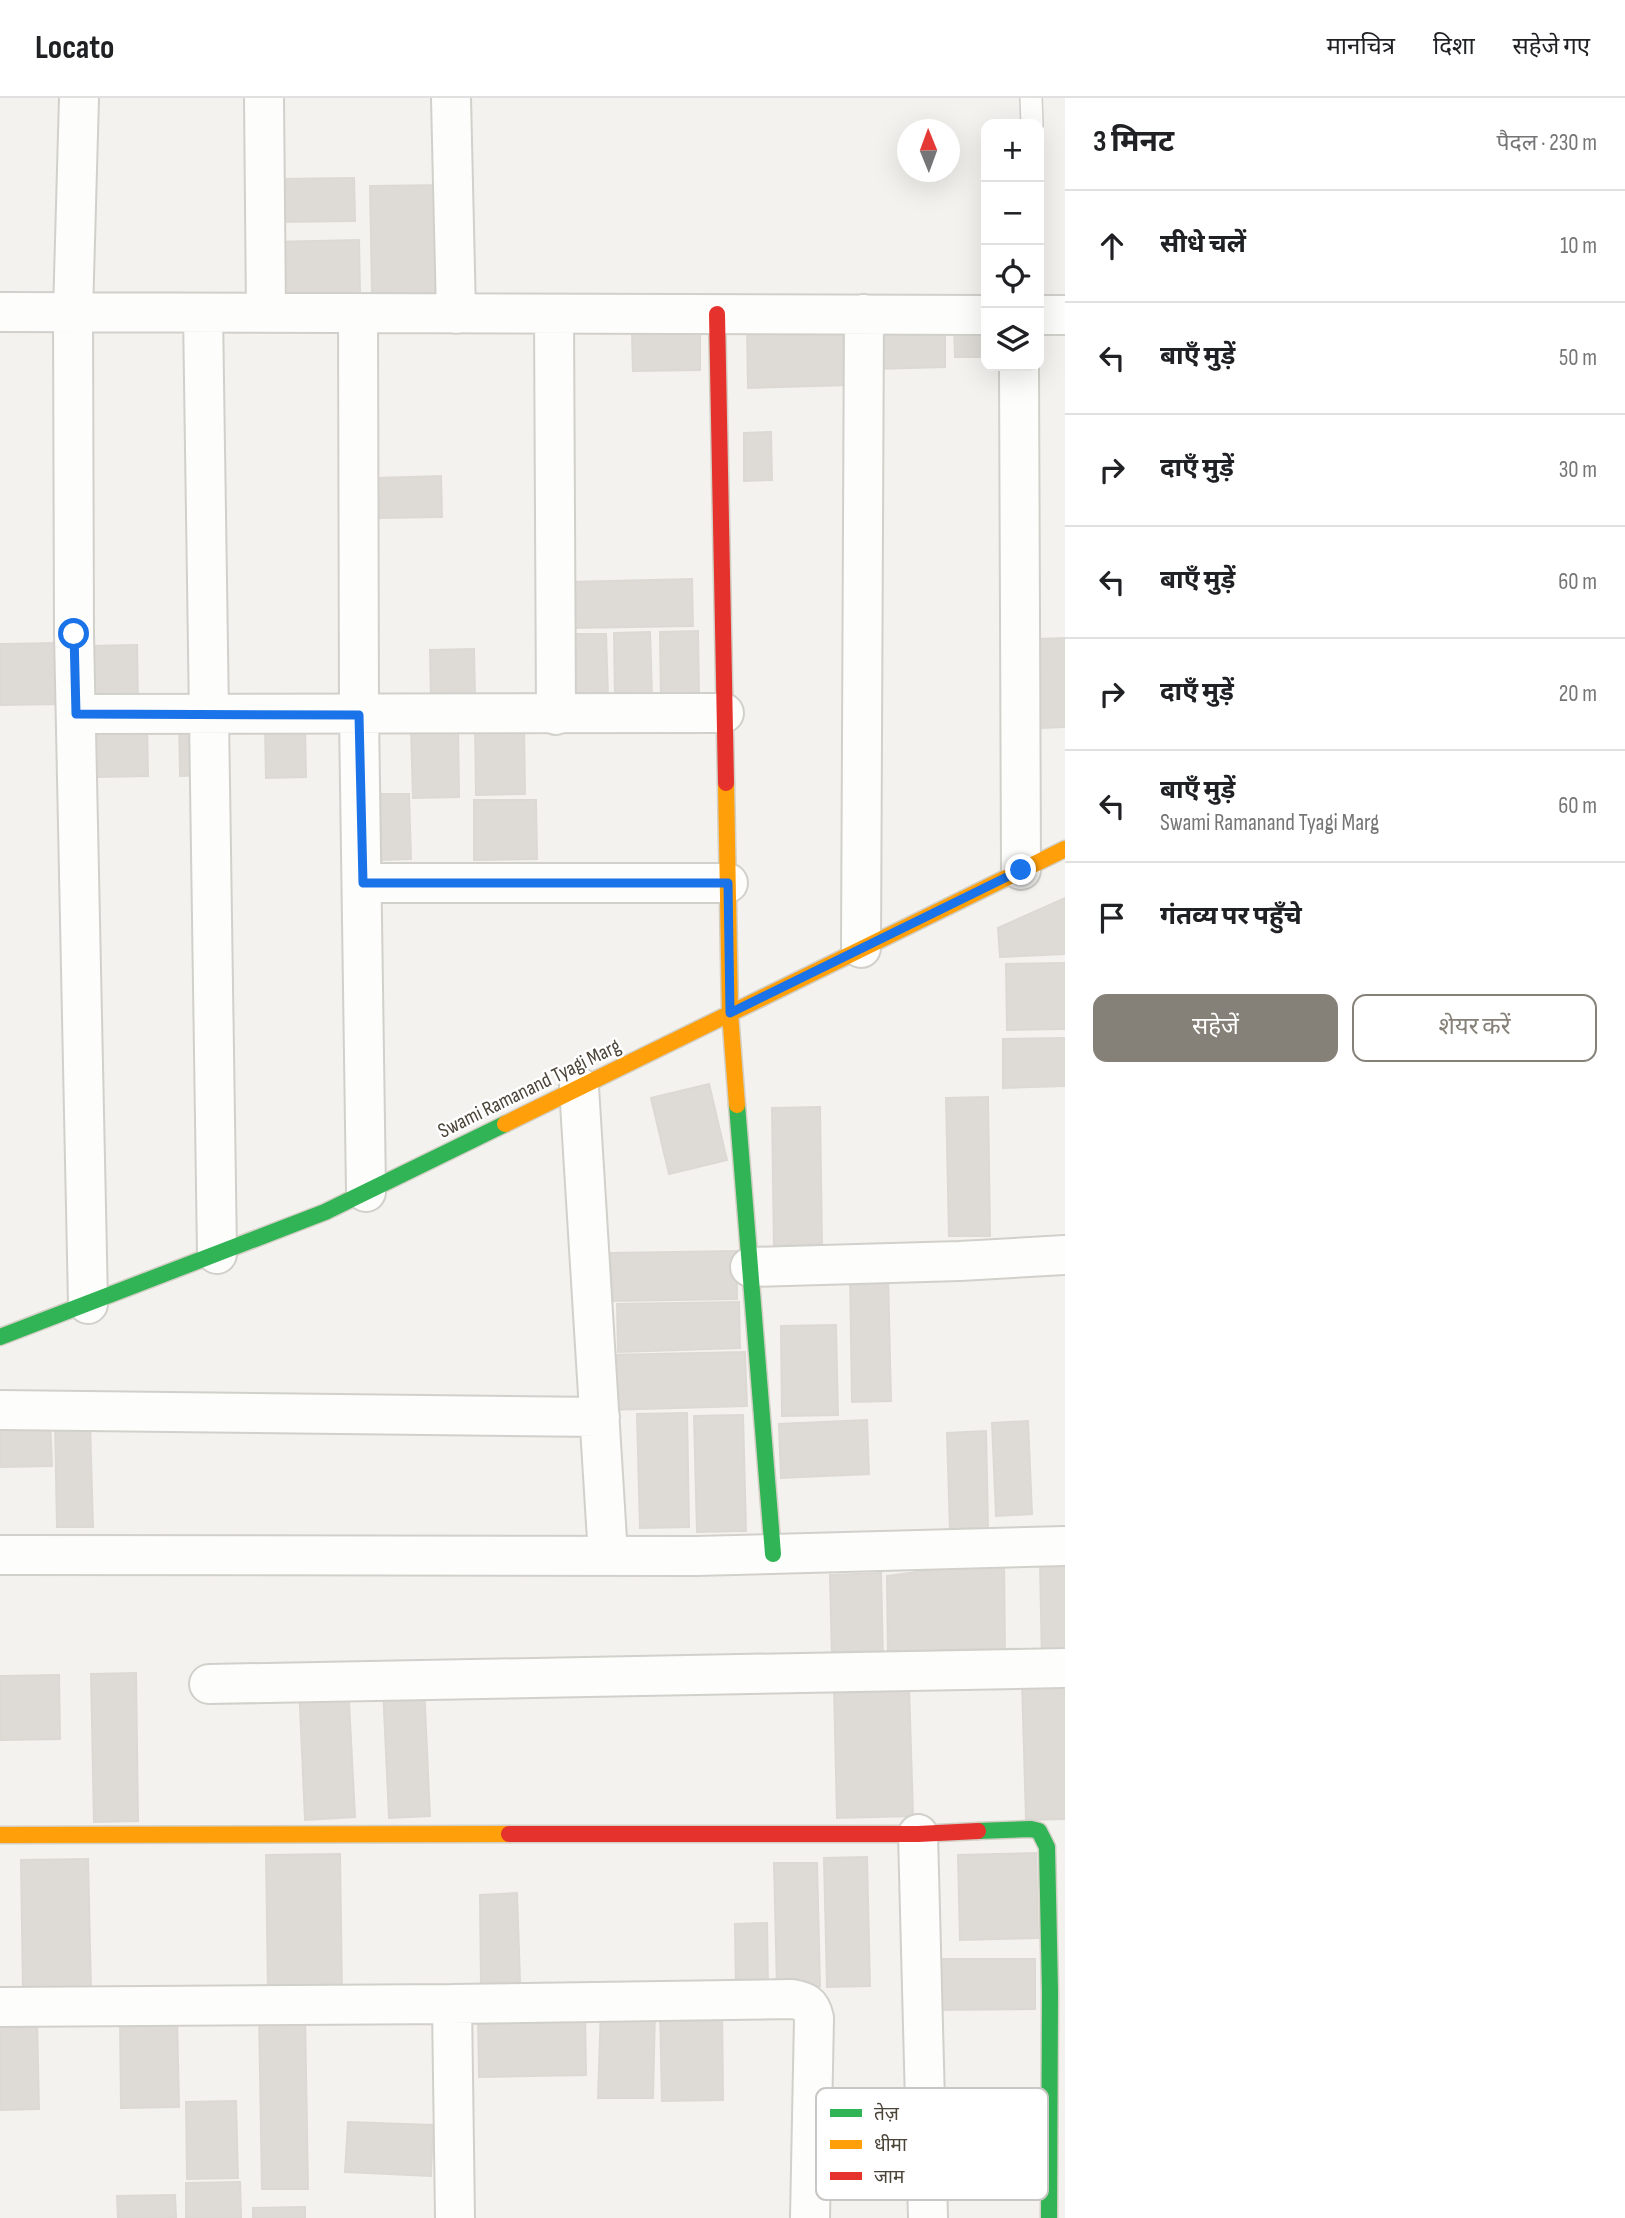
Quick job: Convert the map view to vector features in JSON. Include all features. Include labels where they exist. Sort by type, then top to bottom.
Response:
[{"type":"street","points":[[79,98],[73,313],[76,714],[88,1304]]},
{"type":"street","points":[[264,98],[266,313]]},
{"type":"street","points":[[451,98],[456,314]]},
{"type":"street","points":[[0,312],[981,314]]},
{"type":"street","points":[[203,313],[217,1254]]},
{"type":"street","points":[[358,314],[359,715],[366,1192]]},
{"type":"street","points":[[554,314],[556,715]]},
{"type":"street","points":[[717,314],[730,1013],[773,1554]]},
{"type":"street","points":[[861,948],[864,314]]},
{"type":"street","points":[[1044,315],[1065,315]]},
{"type":"street","points":[[1019,371],[1021,870]]},
{"type":"street","points":[[76,714],[724,713]]},
{"type":"street","name":"Swami Ramanand Tyagi Marg","points":[[0,1337],[325,1212],[1065,849]]},
{"type":"street","points":[[363,883],[728,883]]},
{"type":"street","points":[[579,1087],[608,1556]]},
{"type":"street","points":[[751,1267],[1065,1255]]},
{"type":"street","points":[[0,1410],[600,1418]]},
{"type":"street","points":[[0,1555],[608,1556],[1065,1546]]},
{"type":"street","points":[[209,1684],[1065,1668]]},
{"type":"street","points":[[0,1835],[1039,1831],[1048,1847],[1058,1991],[1057,2119],[1049,2218]]},
{"type":"street","points":[[918,1833],[925,2088]]},
{"type":"street","points":[[0,2007],[805,2001],[812,2009],[814,2018],[810,2218]]},
{"type":"street","points":[[452,2004],[455,2218]]},
{"type":"street","points":[[928,2200],[928,2218]]},
{"type":"lane","points":[[1031,98],[1032,119]]},
{"type":"building","points":[[354,178],[355,221],[278,222],[277,179]]},
{"type":"building","points":[[447,185],[449,293],[372,294],[370,186]]},
{"type":"building","points":[[359,240],[360,294],[272,296],[271,242]]},
{"type":"building","points":[[981,323],[981,357],[955,357],[954,324]]},
{"type":"building","points":[[850,326],[851,385],[748,388],[747,328]]},
{"type":"building","points":[[945,328],[945,367],[873,369],[872,329]]},
{"type":"building","points":[[700,333],[700,370],[633,371],[632,334]]},
{"type":"building","points":[[771,432],[772,480],[744,481],[744,433]]},
{"type":"building","points":[[441,476],[442,517],[377,518],[376,478]]},
{"type":"building","points":[[692,579],[693,626],[571,628],[570,582]]},
{"type":"building","points":[[698,631],[699,698],[661,699],[660,632]]},
{"type":"building","points":[[650,632],[652,698],[615,698],[614,633]]},
{"type":"building","points":[[570,634],[606,634],[608,697],[571,697]]},
{"type":"building","points":[[1065,638],[1065,727],[1041,728],[1039,639]]},
{"type":"building","points":[[59,643],[61,704],[0,705],[0,644]]},
{"type":"building","points":[[137,645],[138,706],[92,707],[91,646]]},
{"type":"building","points":[[474,649],[475,701],[431,702],[430,650]]},
{"type":"building","points":[[207,716],[208,775],[180,776],[179,717]]},
{"type":"building","points":[[147,722],[148,776],[94,777],[93,723]]},
{"type":"building","points":[[475,724],[524,724],[525,794],[476,795]]},
{"type":"building","points":[[305,726],[306,777],[266,778],[265,727]]},
{"type":"building","points":[[411,729],[458,729],[459,797],[413,798]]},
{"type":"building","points":[[378,794],[409,794],[411,859],[379,860]]},
{"type":"building","points":[[474,800],[536,800],[537,859],[474,860]]},
{"type":"building","points":[[1065,898],[1065,954],[1000,957],[998,928]]},
{"type":"building","points":[[1065,963],[1065,1029],[1007,1030],[1006,964]]},
{"type":"building","points":[[1065,1038],[1065,1086],[1003,1088],[1003,1039]]},
{"type":"building","points":[[709,1084],[727,1160],[669,1174],[651,1098]]},
{"type":"building","points":[[988,1097],[990,1236],[949,1236],[946,1098]]},
{"type":"building","points":[[820,1107],[822,1244],[774,1245],[772,1108]]},
{"type":"building","points":[[736,1251],[737,1299],[613,1301],[611,1253]]},
{"type":"building","points":[[888,1275],[891,1401],[852,1402],[850,1276]]},
{"type":"building","points":[[739,1302],[740,1348],[618,1352],[617,1304]]},
{"type":"building","points":[[836,1325],[838,1415],[782,1416],[781,1326]]},
{"type":"building","points":[[745,1352],[747,1406],[607,1410],[606,1355]]},
{"type":"building","points":[[687,1413],[689,1527],[640,1528],[637,1414]]},
{"type":"building","points":[[743,1415],[746,1531],[697,1532],[694,1416]]},
{"type":"building","points":[[50,1416],[52,1466],[0,1467],[0,1417]]},
{"type":"building","points":[[867,1420],[869,1474],[781,1478],[779,1424]]},
{"type":"building","points":[[1028,1421],[1032,1514],[996,1516],[992,1423]]},
{"type":"building","points":[[55,1423],[90,1423],[93,1527],[57,1527]]},
{"type":"building","points":[[986,1431],[988,1528],[950,1529],[947,1433]]},
{"type":"building","points":[[1004,1560],[1005,1654],[888,1658],[887,1576]]},
{"type":"building","points":[[1065,1561],[1065,1663],[1042,1663],[1040,1562]]},
{"type":"building","points":[[881,1573],[883,1659],[832,1659],[830,1575]]},
{"type":"building","points":[[136,1673],[138,1821],[94,1822],[91,1674]]},
{"type":"building","points":[[59,1675],[60,1739],[0,1740],[0,1676]]},
{"type":"building","points":[[1065,1680],[1065,1819],[1026,1820],[1022,1681]]},
{"type":"building","points":[[348,1682],[355,1817],[305,1820],[299,1684]]},
{"type":"building","points":[[909,1684],[913,1816],[837,1818],[834,1686]]},
{"type":"building","points":[[424,1686],[430,1816],[389,1818],[383,1688]]},
{"type":"building","points":[[1036,1853],[1038,1938],[960,1940],[958,1855]]},
{"type":"building","points":[[340,1854],[342,1992],[268,1993],[266,1855]]},
{"type":"building","points":[[867,1857],[870,1986],[827,1987],[824,1858]]},
{"type":"building","points":[[88,1859],[91,1990],[23,1991],[21,1860]]},
{"type":"building","points":[[774,1863],[817,1863],[820,1986],[777,1987]]},
{"type":"building","points":[[517,1893],[520,1982],[481,1983],[480,1895]]},
{"type":"building","points":[[767,1923],[768,1991],[736,1992],[735,1924]]},
{"type":"building","points":[[927,1959],[1035,1959],[1035,2009],[928,2010]]},
{"type":"building","points":[[722,2007],[723,2100],[662,2101],[660,2008]]},
{"type":"building","points":[[601,2008],[655,2009],[653,2098],[598,2098]]},
{"type":"building","points":[[585,2012],[586,2075],[479,2077],[478,2014]]},
{"type":"building","points":[[259,2014],[305,2014],[308,2189],[262,2189]]},
{"type":"building","points":[[177,2016],[179,2107],[121,2108],[120,2017]]},
{"type":"building","points":[[37,2017],[39,2109],[0,2110],[0,2018]]},
{"type":"building","points":[[236,2101],[238,2178],[187,2179],[186,2102]]},
{"type":"building","points":[[348,2122],[433,2125],[431,2176],[345,2172]]},
{"type":"building","points":[[240,2182],[241,2218],[186,2218],[186,2183]]},
{"type":"building","points":[[175,2195],[176,2218],[118,2218],[117,2196]]},
{"type":"building","points":[[305,2207],[305,2218],[253,2218],[253,2208]]},
{"type":"traffic: fast","points":[[737,1105],[773,1554]]},
{"type":"traffic: fast","points":[[0,1337],[325,1212],[505,1124]]},
{"type":"traffic: fast","points":[[978,1831],[1031,1829],[1039,1831],[1047,1847],[1050,1992],[1049,2218]]},
{"type":"traffic: slow","points":[[726,783],[730,1013],[737,1105]]},
{"type":"traffic: slow","points":[[505,1124],[1065,849]]},
{"type":"traffic: slow","points":[[0,1835],[509,1834]]},
{"type":"traffic: jam","points":[[717,314],[726,783]]},
{"type":"traffic: jam","points":[[509,1834],[918,1834],[978,1831]]},
{"type":"route","points":[[74,634],[76,714],[359,715],[363,883],[728,883],[730,1013],[1021,870]]}]
